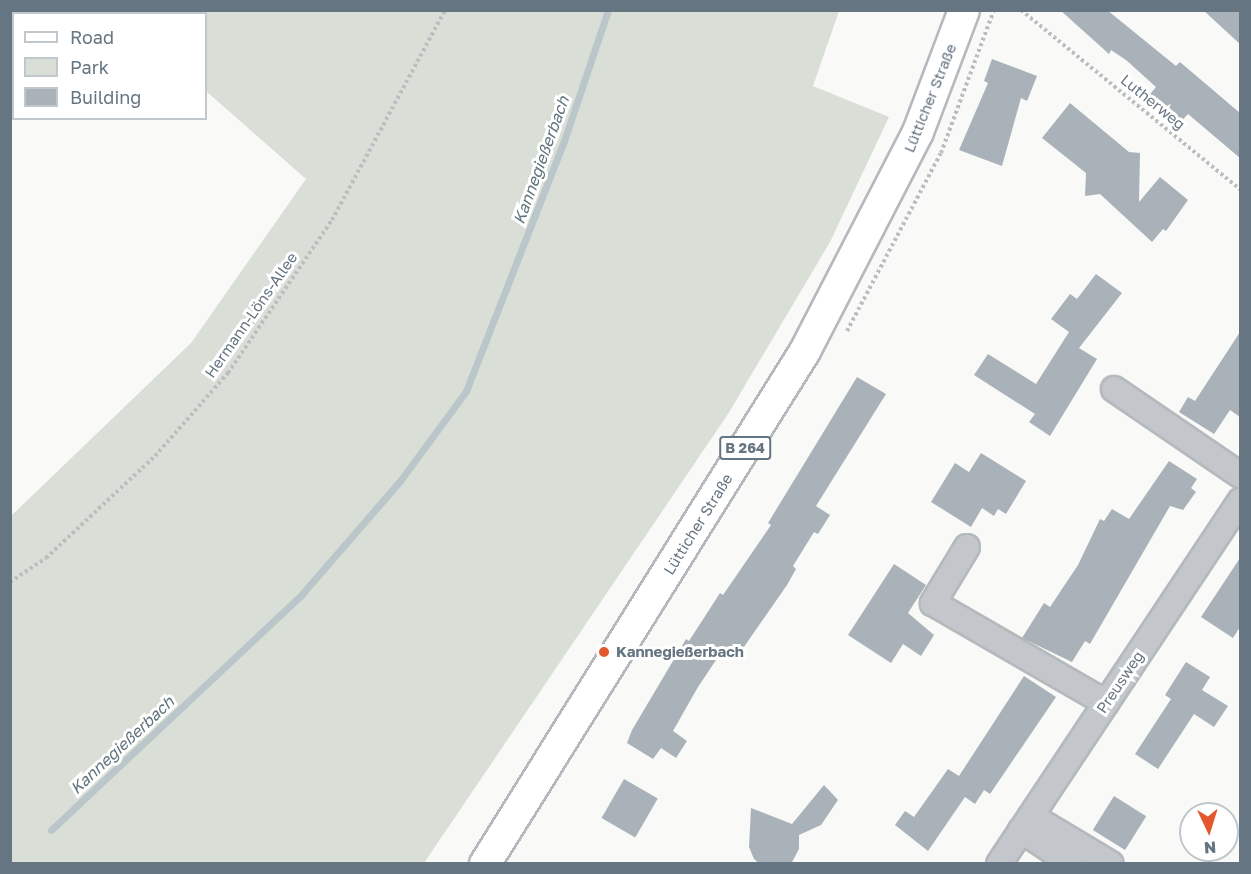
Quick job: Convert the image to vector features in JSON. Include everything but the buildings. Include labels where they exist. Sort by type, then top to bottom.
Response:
[{"type":"main road","name":"Lütticher Straße","points":[[485,864],[806,351],[918,132],[964,10]]},
{"type":"street","points":[[1114,389],[1240,475]]},
{"type":"street","name":"Preusweg","points":[[999,864],[1240,501]]},
{"type":"street","points":[[967,547],[933,603],[1106,702]]},
{"type":"street","points":[[1026,823],[1072,864]]},
{"type":"street","points":[[1026,823],[1111,864]]},
{"type":"path","name":"Hermann-Löns-Allee","points":[[10,582],[46,558],[155,456],[228,373],[332,220],[445,10]]},
{"type":"path","name":"Lutherweg","points":[[1023,12],[1240,189]]},
{"type":"green space","points":[[112,11],[839,11],[813,86],[889,117],[830,242],[728,414],[424,863],[11,863],[11,516],[191,343],[306,179],[207,92],[207,12]]},
{"type":"waterway","name":"Kannegießerbach","points":[[51,830],[302,594],[400,481],[466,391],[564,141],[608,10]]},
{"type":"place","name":"Kannegießerbach","points":[[604,652]]}]
